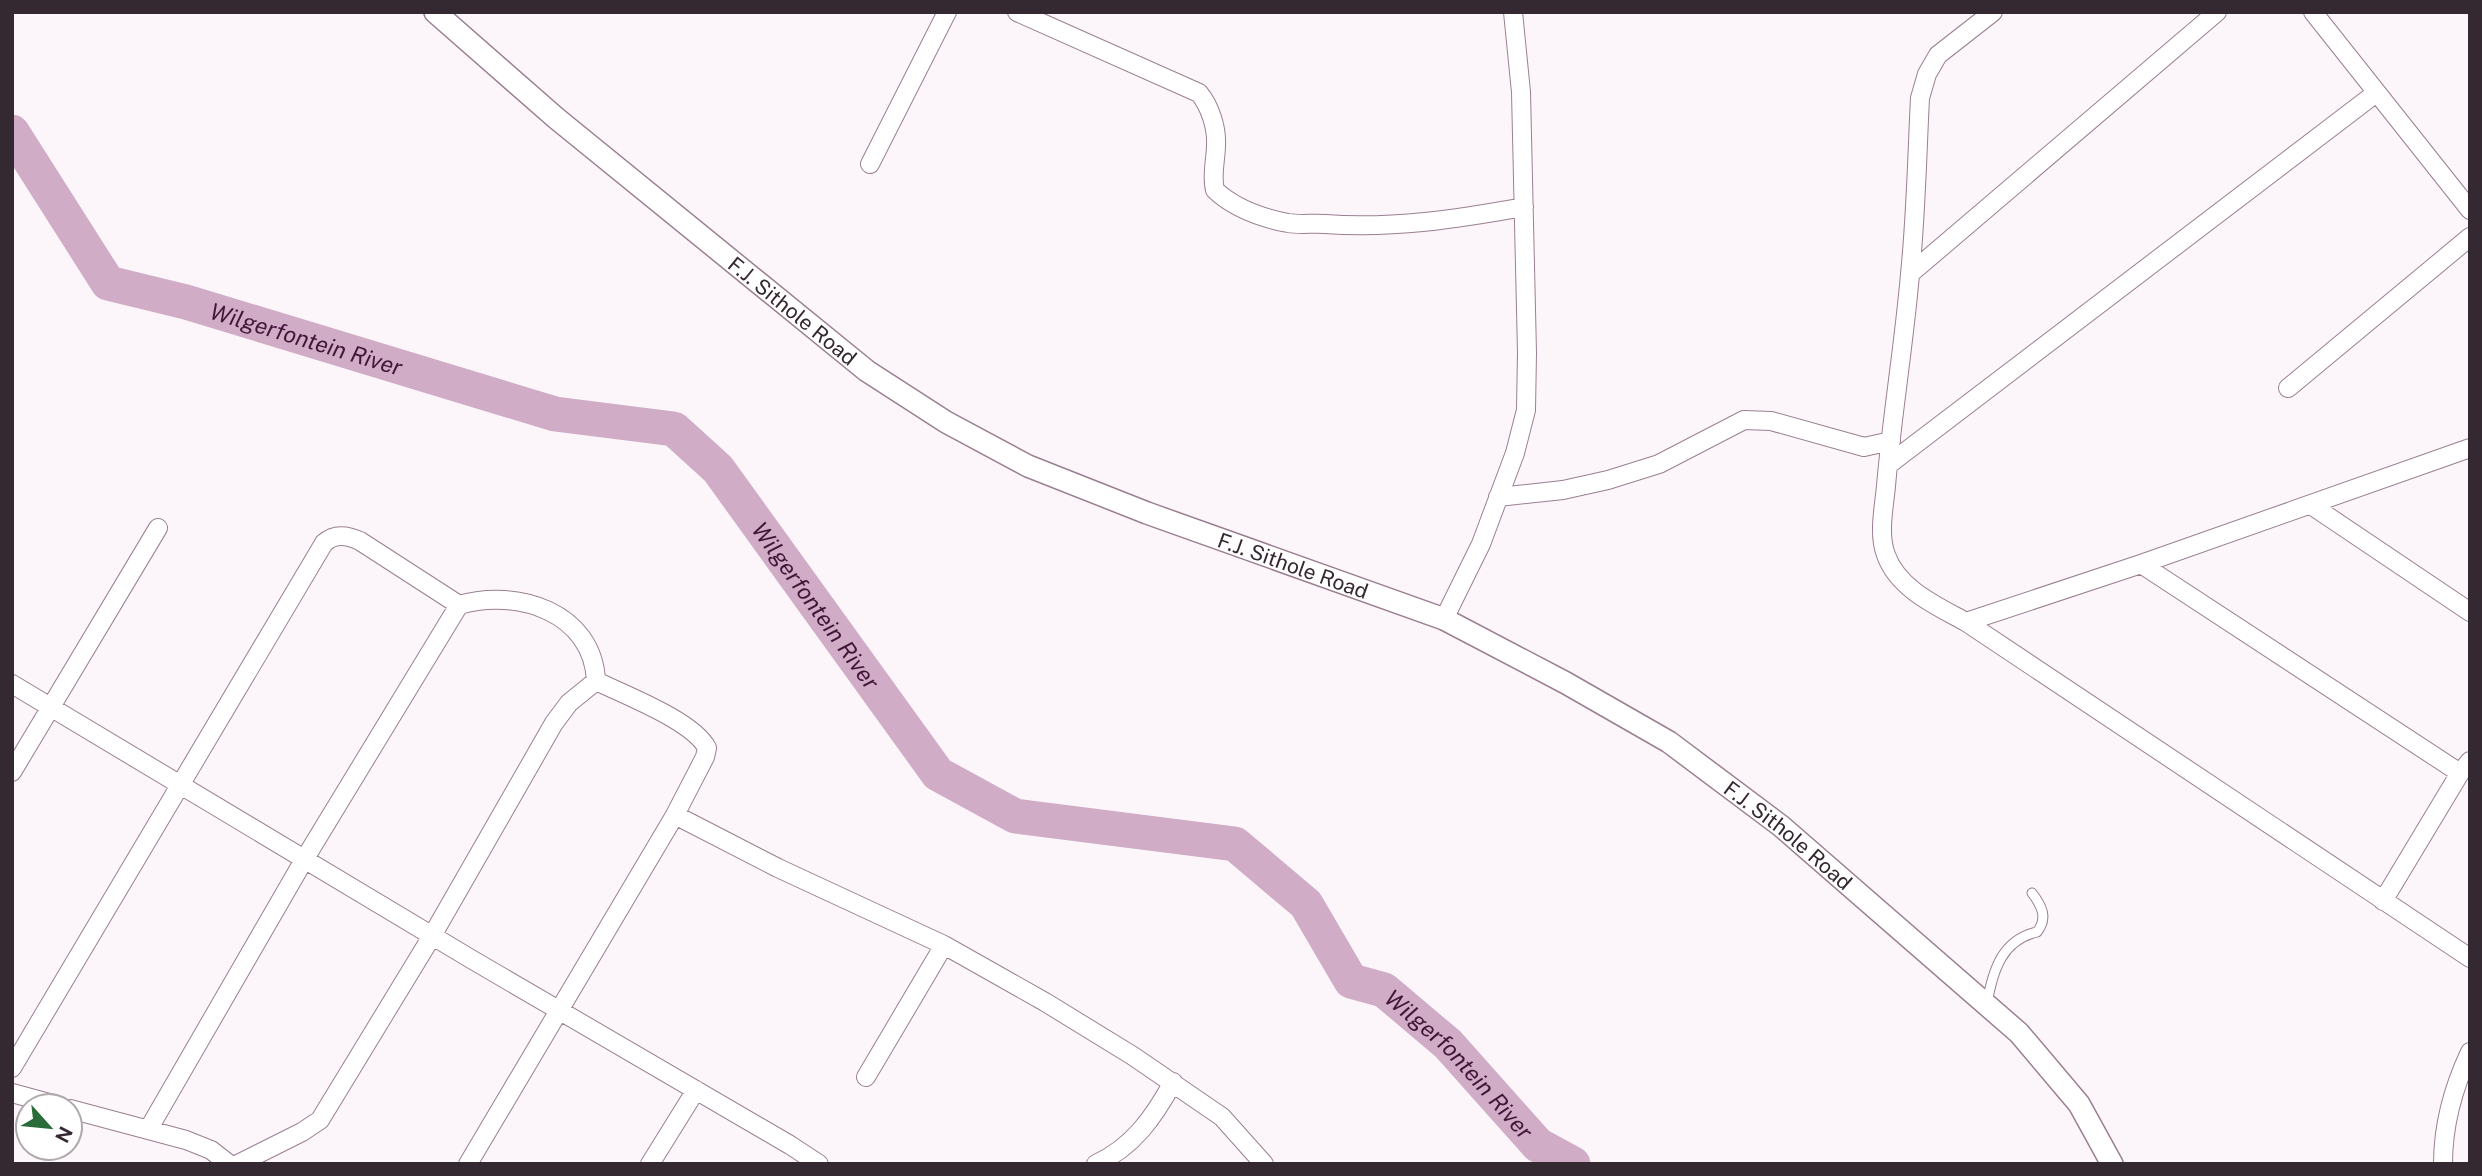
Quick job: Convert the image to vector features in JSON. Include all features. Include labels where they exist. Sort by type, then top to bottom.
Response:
[{"type":"street","name":"F.J. Sithole Road","points":[[435,12],[556,118],[867,371],[946,422],[1040,471],[1147,513],[1444,619],[1566,683],[1669,742],[1781,826],[2020,1032],[2079,1104],[2112,1164]]},
{"type":"street","points":[[870,164],[947,12]]},
{"type":"street","points":[[1017,12],[1199,93],[1205,101],[1216,134],[1213,181],[1215,190],[1254,214],[1289,223],[1392,226],[1456,219],[1524,207]]},
{"type":"street","points":[[1444,619],[1481,544],[1514,453],[1526,410],[1521,92],[1513,12]]},
{"type":"street","points":[[1993,12],[1938,55],[1925,80],[1920,98],[1910,273],[1882,537],[1892,568],[1920,597],[1966,622],[2470,958]]},
{"type":"street","points":[[1910,273],[2217,12]]},
{"type":"street","points":[[2313,12],[2470,210]]},
{"type":"street","points":[[1888,465],[2376,93]]},
{"type":"street","points":[[2288,388],[2470,237]]},
{"type":"street","points":[[1498,497],[1563,490],[1659,464],[1744,420],[1771,421],[1864,447],[1891,441]]},
{"type":"street","points":[[1966,622],[2141,564],[2470,448]]},
{"type":"street","points":[[2311,505],[2470,612]]},
{"type":"street","points":[[12,772],[158,528]]},
{"type":"street","points":[[12,1068],[178,785],[328,539],[344,536],[360,541],[458,605],[485,599],[508,599],[547,610],[561,617],[591,652],[596,667],[596,681]]},
{"type":"street","points":[[2141,564],[2465,767],[2383,901]]},
{"type":"street","points":[[148,1130],[304,860],[458,605]]},
{"type":"street","points":[[468,1164],[675,815],[706,753],[704,742],[681,723],[596,681]]},
{"type":"street","points":[[238,1164],[320,1120],[432,936],[554,723],[569,703],[596,681]]},
{"type":"street","points":[[12,684],[819,1164]]},
{"type":"street","points":[[675,815],[778,868],[944,945],[1045,1002],[1172,1082],[1222,1117],[1264,1164]]},
{"type":"street","points":[[866,1077],[944,945]]},
{"type":"street","points":[[2443,1164],[2444,1132],[2449,1108],[2470,1052]]},
{"type":"street","points":[[1096,1164],[1112,1156],[1141,1131],[1153,1117],[1172,1082]]},
{"type":"street","points":[[650,1164],[696,1090]]},
{"type":"street","points":[[84,1113],[186,1140],[212,1150],[229,1164]]},
{"type":"lane","points":[[1987,1005],[1991,980],[1998,961],[2012,943],[2037,932],[2043,925],[2041,904],[2032,893]]},
{"type":"waterway","name":"Wilgerfontein River","points":[[12,132],[108,283],[186,302],[555,414],[674,429],[718,469],[938,774],[1015,816],[1235,844],[1306,904],[1351,981],[1384,990],[1448,1044],[1538,1145],[1573,1164]]}]
